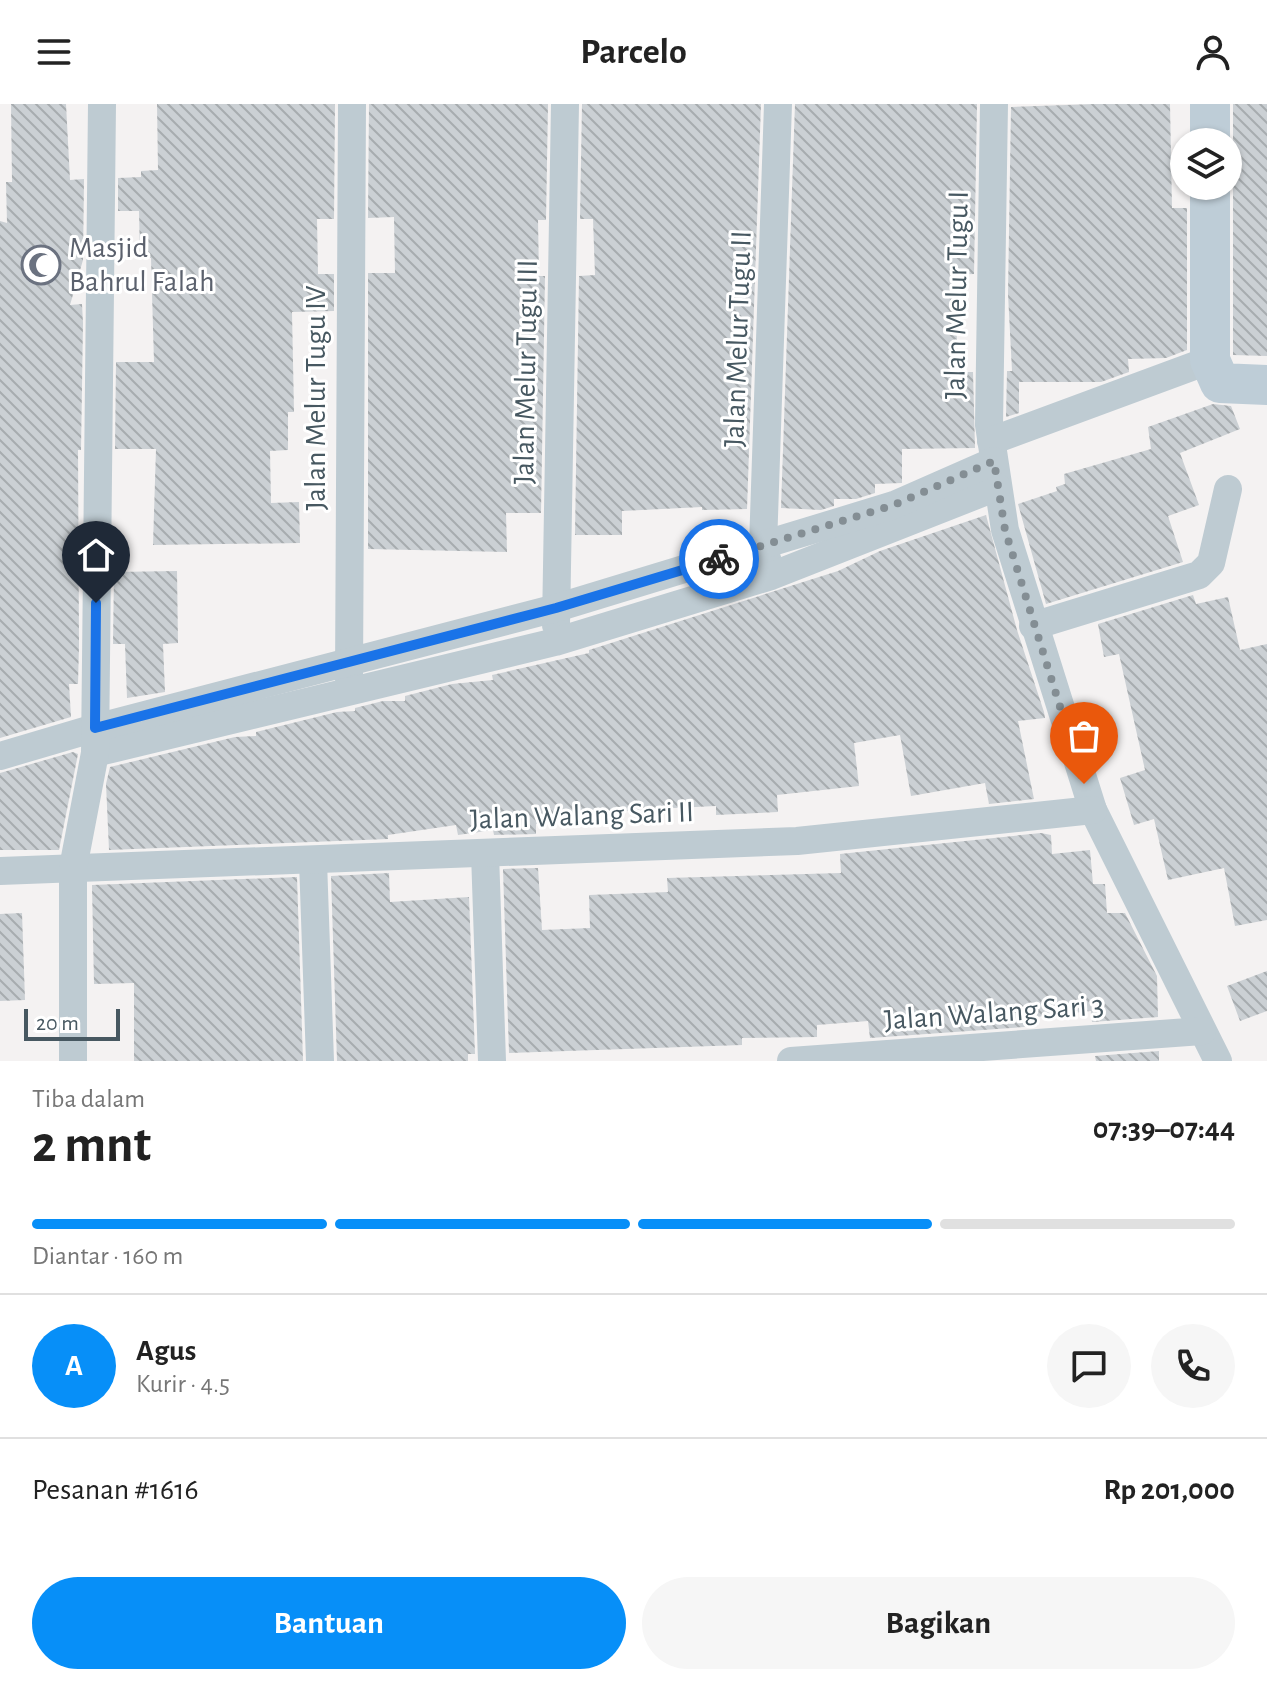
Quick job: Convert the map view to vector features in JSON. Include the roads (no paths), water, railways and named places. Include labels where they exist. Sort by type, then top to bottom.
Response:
[{"type":"street","points":[[73,1061],[73,868],[95,741],[102,104]]},
{"type":"street","name":"Jalan Melur Tugu IV","points":[[349,693],[352,104]]},
{"type":"street","name":"Jalan Melur Tugu III","points":[[555,642],[565,104]]},
{"type":"street","name":"Jalan Melur Tugu II","points":[[767,559],[778,104]]},
{"type":"street","name":"Jalan Melur Tugu I","points":[[994,104],[994,463],[1005,530],[1093,810],[1218,1061]]},
{"type":"street","points":[[1210,104],[1210,128]]},
{"type":"street","points":[[1210,200],[1212,367],[1220,383],[1267,385]]},
{"type":"street","points":[[0,756],[349,693],[555,642],[767,559],[1212,367]]},
{"type":"street","points":[[1033,626],[1199,575],[1211,563],[1228,489]]},
{"type":"street","points":[[95,741],[349,661],[556,608],[767,559]]},
{"type":"street","name":"Jalan Walang Sari II","points":[[0,871],[797,841],[1093,810]]},
{"type":"street","points":[[485,853],[492,1061]]},
{"type":"street","points":[[313,861],[320,1061]]},
{"type":"street","name":"Jalan Walang Sari 3","points":[[791,1061],[1202,1031]]},
{"type":"place","name":"Masjid Bahrul Falah","points":[[41,265]]}]
